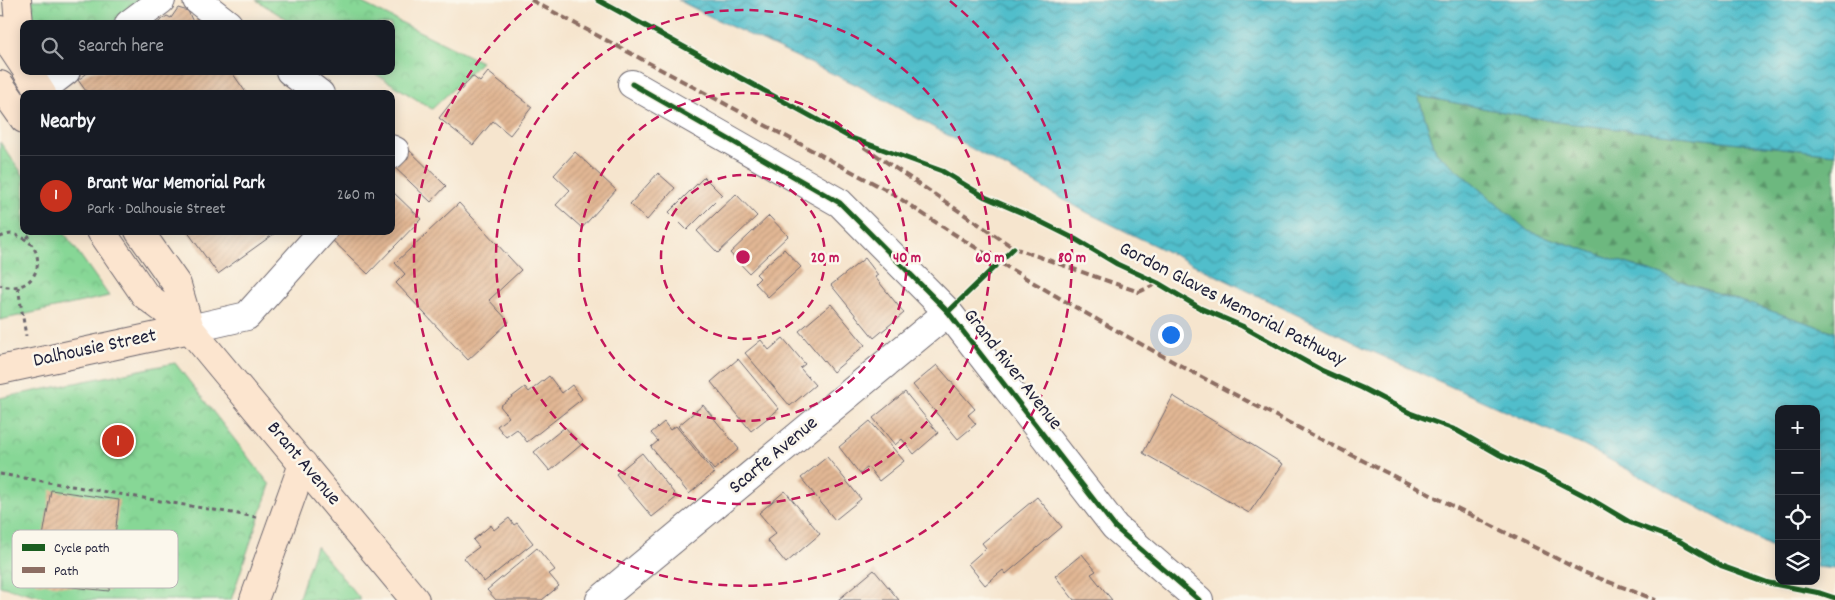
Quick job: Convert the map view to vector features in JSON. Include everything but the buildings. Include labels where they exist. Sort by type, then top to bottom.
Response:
[{"type":"main road","points":[[16,0],[20,27]]},
{"type":"main road","points":[[0,30],[20,60]]},
{"type":"main road","points":[[0,85],[20,113]]},
{"type":"main road","name":"Brant Avenue","points":[[104,235],[145,295],[190,329],[415,600]]},
{"type":"main road","name":"Brant Avenue","points":[[142,235],[177,285],[190,329]]},
{"type":"main road","name":"Dalhousie Street","points":[[0,370],[190,329]]},
{"type":"main road","points":[[254,600],[303,464]]},
{"type":"street","points":[[134,20],[161,0]]},
{"type":"street","points":[[198,0],[223,20]]},
{"type":"street","points":[[36,82],[55,75]]},
{"type":"street","points":[[295,75],[315,90]]},
{"type":"street","name":"Grand River Avenue","points":[[632,84],[840,202],[948,312],[1115,527],[1199,600]]},
{"type":"street","points":[[190,329],[248,316],[319,235]]},
{"type":"street","name":"Scarfe Avenue","points":[[600,600],[948,312]]},
{"type":"path","points":[[0,237],[11,234],[27,238],[37,251],[38,266],[31,280],[18,287],[4,287],[0,285]]},
{"type":"path","points":[[27,238],[30,235]]},
{"type":"path","points":[[18,287],[31,363]]},
{"type":"path","points":[[0,474],[282,521]]},
{"type":"green space","points":[[26,0],[144,0],[116,20],[27,20]]},
{"type":"green space","points":[[256,0],[356,0],[481,62],[432,109],[377,75],[395,75],[395,20],[288,20]]},
{"type":"green space","points":[[1418,96],[1557,122],[1835,154],[1835,332],[1528,231],[1436,152]]},
{"type":"green space","points":[[0,142],[20,170],[20,235],[66,235],[109,296],[0,320]]},
{"type":"green space","points":[[175,363],[270,485],[231,600],[54,600],[0,586],[0,398]]},
{"type":"green space","points":[[316,546],[361,600],[298,600]]},
{"type":"water","points":[[678,0],[1835,0],[1835,154],[1557,122],[1418,96],[1436,152],[1528,231],[1835,332],[1835,569],[1820,567],[1820,405],[1775,405],[1775,549],[1584,446],[1371,351],[1088,213],[857,85]]},
{"type":"marked path","points":[[531,0],[890,192],[973,246],[1144,346],[1319,438],[1583,572],[1656,600]]},
{"type":"marked path","points":[[864,147],[1014,248],[1139,292],[1158,283]]},
{"type":"cycle path","name":"Gordon Glaves Memorial Pathway","points":[[598,0],[849,137],[942,171],[985,197],[1075,239],[1117,264],[1158,283],[1200,308],[1242,326],[1321,370],[1362,388],[1410,413],[1456,430],[1500,455],[1541,473],[1589,498],[1631,523],[1679,541],[1722,566],[1769,583],[1820,593],[1835,598]]},
{"type":"cycle path","points":[[632,84],[840,203],[948,312],[1115,527],[1199,600]]},
{"type":"cycle path","points":[[948,312],[1014,248]]},
{"type":"place","name":"Brant War Memorial Park","points":[[118,441]]}]
